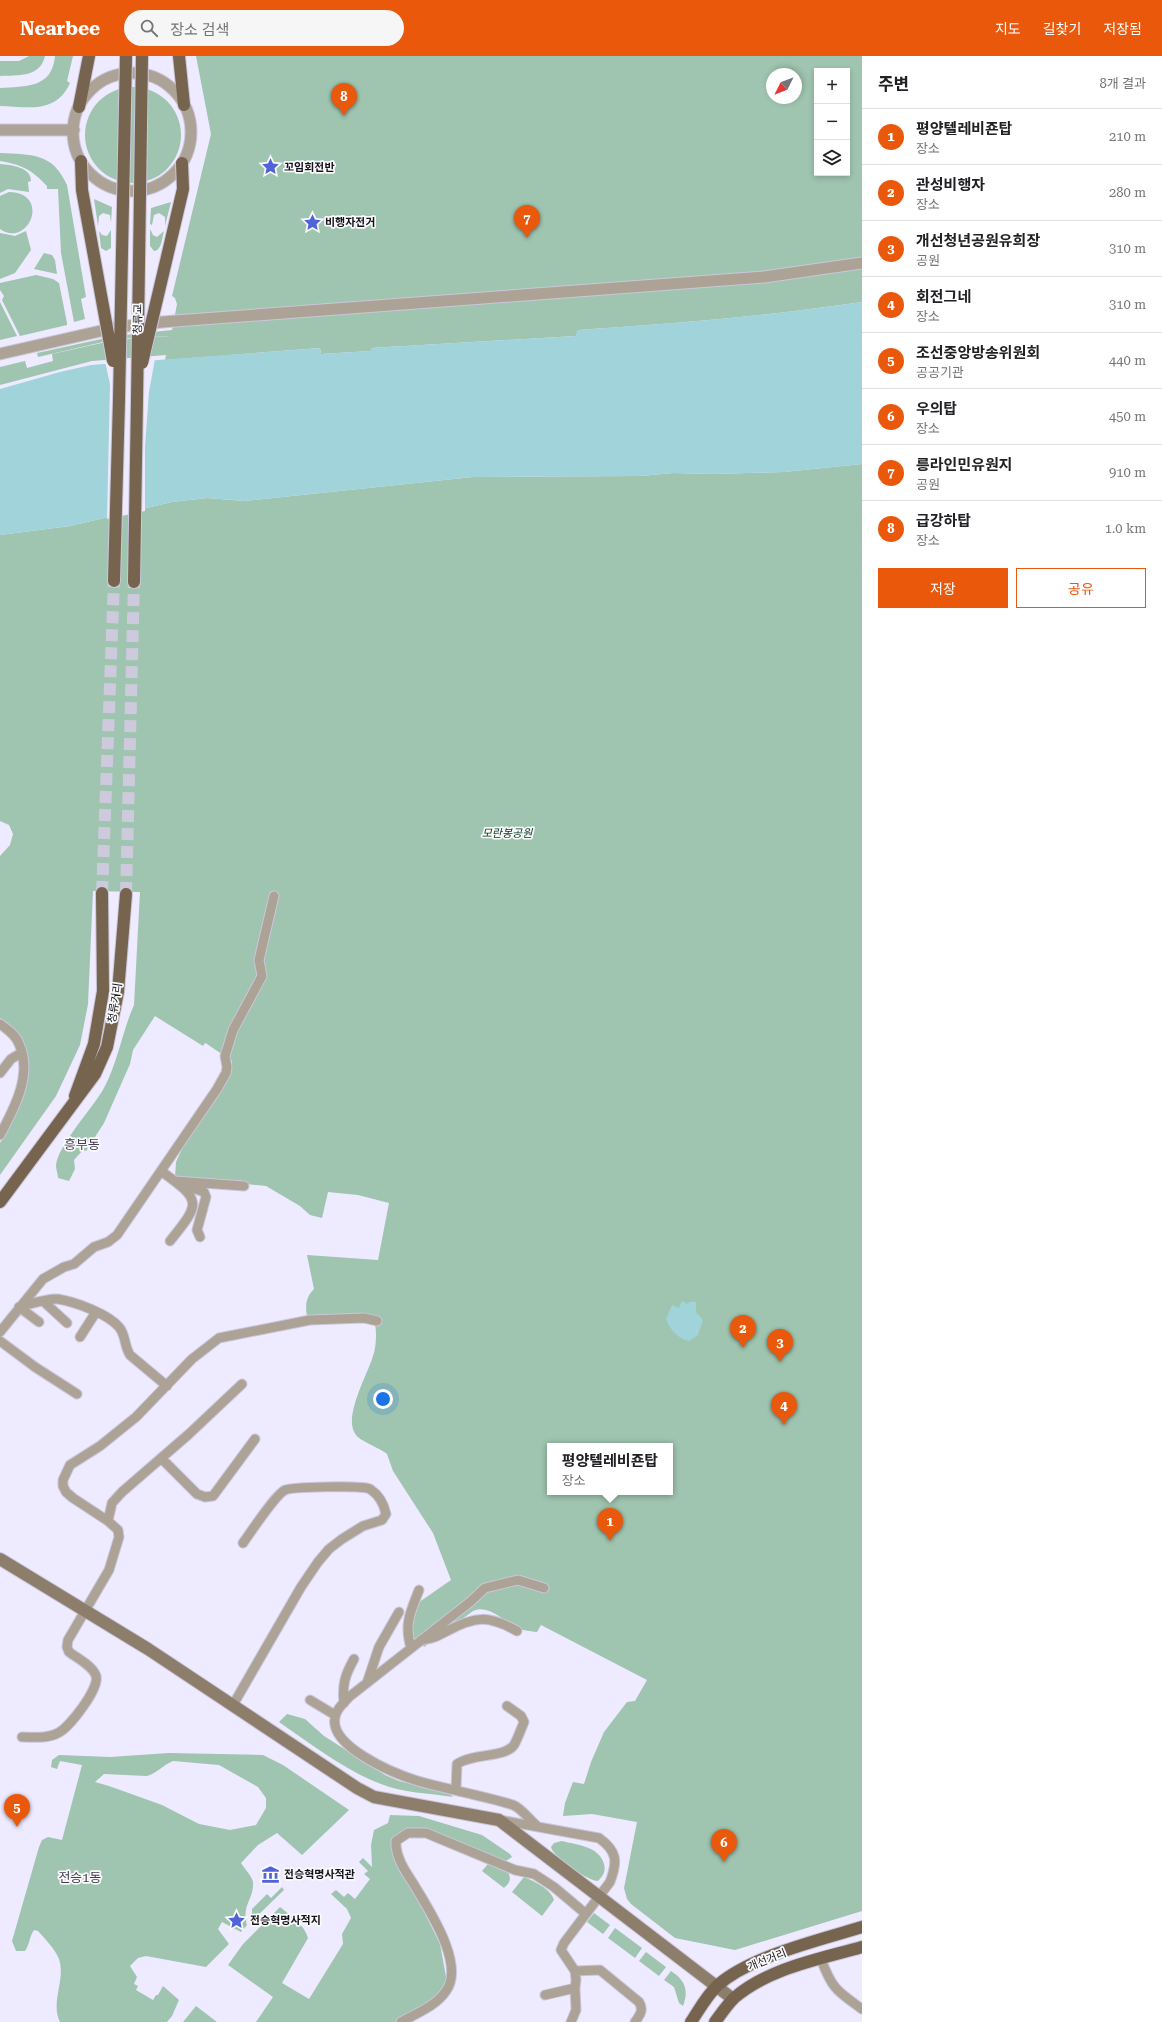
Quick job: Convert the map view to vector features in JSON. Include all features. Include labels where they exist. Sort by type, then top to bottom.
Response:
[{"type":"main road","points":[[79,107],[89,56]]},
{"type":"main road","name":"청류교","points":[[114,581],[126,56]]},
{"type":"main road","name":"청류교","points":[[134,582],[142,56]]},
{"type":"main road","points":[[179,56],[184,105]]},
{"type":"main road","points":[[81,161],[82,190],[111,342],[119,400]]},
{"type":"main road","points":[[137,400],[143,360],[183,189],[182,163]]},
{"type":"main road","name":"청류거리","points":[[73,1102],[94,1044],[103,992],[102,893]]},
{"type":"main road","name":"청류거리","points":[[0,1202],[95,1074],[107,1048],[118,992],[126,894]]},
{"type":"main road","points":[[0,1559],[148,1649],[347,1782],[374,1797],[499,1820],[733,1998]]},
{"type":"main road","name":"개선거리","points":[[691,2022],[717,1986],[745,1968],[862,1927]]},
{"type":"main road","name":"개선거리","points":[[715,2022],[733,1998],[753,1985],[778,1972],[862,1947]]},
{"type":"street","points":[[131,73],[149,76],[165,83],[174,91],[184,105],[189,116],[191,134],[187,152],[182,163],[164,181],[148,188],[132,190],[107,184],[92,175],[81,161],[75,144],[74,130],[79,107],[85,97],[98,84],[114,76],[131,73]]},
{"type":"street","points":[[0,130],[74,130]]},
{"type":"street","points":[[0,354],[118,327],[162,322],[764,277],[862,264]]},
{"type":"street","points":[[0,1332],[43,1279],[64,1267],[74,1264],[94,1247],[108,1242],[117,1235],[218,1089],[226,1073],[226,1050],[233,1030],[262,976],[258,960],[274,896]]},
{"type":"street","points":[[0,1024],[12,1033],[19,1044],[22,1052],[23,1077],[11,1113],[0,1135]]},
{"type":"street","points":[[0,1073],[11,1059],[22,1052]]},
{"type":"street","points":[[161,1171],[186,1189],[192,1197],[192,1211],[170,1241]]},
{"type":"street","points":[[175,1181],[244,1186]]},
{"type":"street","points":[[186,1189],[196,1189],[204,1192],[206,1197],[197,1230],[200,1237]]},
{"type":"street","points":[[19,1307],[58,1299],[96,1312],[111,1319],[120,1328],[125,1337],[126,1350],[130,1355],[167,1386]]},
{"type":"street","points":[[43,1301],[67,1323]]},
{"type":"street","points":[[19,1307],[39,1322]]},
{"type":"street","points":[[80,1337],[96,1312]]},
{"type":"street","points":[[22,1737],[47,1737],[59,1733],[74,1720],[96,1685],[97,1678],[94,1672],[69,1652],[67,1647],[68,1640],[109,1570],[120,1537],[118,1530],[108,1521],[66,1492],[63,1486],[65,1472],[70,1465],[100,1446],[136,1417],[192,1359],[219,1338],[310,1320],[364,1318],[377,1321]]},
{"type":"street","points":[[0,1341],[35,1367],[77,1394]]},
{"type":"street","points":[[108,1521],[112,1503],[242,1384]]},
{"type":"street","points":[[161,1458],[197,1494],[205,1497],[212,1496],[255,1439]]},
{"type":"street","points":[[232,1705],[301,1587],[318,1562],[329,1549],[342,1539],[363,1526],[382,1520],[386,1514],[384,1506],[378,1496],[368,1488],[354,1486],[306,1489],[292,1488],[278,1495],[243,1543]]},
{"type":"street","points":[[536,1825],[515,1806],[456,1789],[418,1781],[390,1771],[348,1745],[338,1735],[335,1726],[335,1715],[344,1703],[367,1683],[470,1602],[485,1588],[518,1580],[544,1588]]},
{"type":"street","points":[[411,1648],[408,1636],[408,1619],[419,1590]]},
{"type":"street","points":[[367,1683],[379,1646],[399,1612]]},
{"type":"street","points":[[421,1640],[432,1639],[472,1619],[486,1619],[504,1624],[517,1631]]},
{"type":"street","points":[[344,1703],[342,1690],[344,1678],[354,1660]]},
{"type":"street","points":[[310,1700],[335,1715]]},
{"type":"street","points":[[456,1789],[457,1764],[485,1754],[506,1752],[514,1746],[524,1722],[521,1716],[507,1706]]},
{"type":"street","points":[[499,1820],[536,1825],[599,1838],[611,1847],[615,1860],[614,1872],[610,1882],[564,1943],[561,1950],[575,1971],[576,2010],[571,2022]]},
{"type":"street","points":[[402,2022],[439,2000],[448,1990],[451,1980],[451,1963],[447,1947],[405,1870],[396,1849],[396,1841],[408,1833],[426,1834],[515,1870],[534,1874],[586,1914]]},
{"type":"street","points":[[821,1959],[828,1980],[835,1989],[862,2009]]},
{"type":"street","points":[[575,1971],[600,1970],[610,1976],[640,2002],[642,2011],[635,2022]]},
{"type":"street","points":[[545,1995],[575,1988]]},
{"type":"green space","points":[[29,56],[45,56],[42,63],[33,72],[20,75],[0,76],[0,61],[19,61]]},
{"type":"green space","points":[[55,56],[73,56],[67,81],[70,83],[64,93],[57,100],[49,104],[31,107],[0,106],[0,88],[28,86],[43,80],[49,75],[53,67]]},
{"type":"green space","points":[[196,56],[862,56],[862,302],[720,319],[578,330],[576,336],[371,348],[371,351],[321,354],[320,348],[165,360],[166,355],[92,361],[0,385],[0,367],[25,361],[27,368],[53,361],[52,354],[115,340],[171,336],[116,339],[38,357],[37,353],[115,336],[172,330],[177,304],[175,298],[172,296],[211,134]]},
{"type":"green space","points":[[133,87],[151,90],[167,101],[178,117],[181,135],[178,153],[167,169],[151,180],[133,183],[115,180],[99,169],[88,153],[85,135],[88,117],[99,101],[115,90]]},
{"type":"green space","points":[[0,153],[40,157],[55,166],[67,185],[86,297],[81,299],[85,319],[74,322],[61,253],[58,189],[47,189],[47,186],[42,180],[32,172],[21,166],[0,161]]},
{"type":"green space","points":[[0,164],[20,168],[28,173],[31,181],[28,182],[29,192],[8,189],[0,193]]},
{"type":"green space","points":[[9,192],[22,195],[30,201],[32,209],[31,218],[26,226],[19,232],[10,233],[0,229],[0,196]]},
{"type":"green space","points":[[94,199],[112,207],[111,223],[110,215],[103,213],[99,216],[98,226]]},
{"type":"green space","points":[[171,202],[165,226],[165,217],[159,213],[154,215],[152,225],[150,224],[151,208]]},
{"type":"green space","points":[[150,229],[153,235],[157,237],[164,231],[159,248],[154,251],[150,246]]},
{"type":"green space","points":[[111,230],[111,248],[106,251],[101,248],[99,231],[102,235],[107,236]]},
{"type":"green space","points":[[26,231],[31,250],[15,273],[0,279],[0,233],[15,236]]},
{"type":"green space","points":[[44,253],[52,255],[55,260],[57,274],[34,269]]},
{"type":"green space","points":[[36,275],[53,279],[59,283],[67,325],[20,336],[2,300],[4,296],[0,290],[0,283]]},
{"type":"green space","points":[[0,302],[17,336],[0,340]]},
{"type":"green space","name":"모란봉공원","points":[[862,464],[862,1911],[735,1950],[675,1938],[631,1904],[627,1899],[624,1888],[637,1822],[592,1814],[563,1816],[565,1803],[573,1782],[584,1784],[591,1762],[604,1732],[627,1702],[635,1701],[647,1680],[541,1625],[537,1632],[523,1630],[485,1610],[479,1609],[473,1611],[424,1647],[418,1639],[412,1641],[410,1638],[415,1605],[451,1580],[433,1533],[393,1471],[387,1454],[358,1437],[353,1427],[352,1418],[354,1407],[373,1356],[376,1341],[376,1330],[373,1316],[307,1316],[306,1308],[308,1298],[314,1289],[307,1255],[378,1260],[389,1203],[358,1195],[328,1192],[322,1218],[310,1215],[300,1206],[266,1186],[175,1177],[176,1162],[182,1149],[230,1073],[232,1061],[207,1044],[205,1043],[203,1046],[155,1016],[133,1050],[130,1064],[104,1123],[86,1151],[83,1150],[74,1160],[75,1169],[69,1181],[58,1178],[56,1166],[62,1148],[104,1088],[113,1068],[134,1005],[140,892],[93,891],[88,1004],[80,1045],[56,1096],[0,1175],[0,1143],[17,1111],[27,1085],[27,1075],[13,1030],[0,1018],[0,856],[10,845],[13,834],[9,825],[0,821],[0,535],[70,526],[172,502],[207,498],[245,501],[473,477],[641,476],[673,473],[714,474],[784,472]]},
{"type":"green space","points":[[287,1714],[305,1719],[324,1736],[385,1775],[399,1781],[449,1793],[453,1797],[389,1787],[354,1772],[279,1722]]},
{"type":"green space","points":[[169,1753],[263,1755],[283,1765],[349,1810],[302,1855],[277,1833],[258,1845],[241,1863],[250,1875],[253,1882],[252,1894],[246,1912],[247,1925],[241,1932],[222,1922],[218,1929],[229,1944],[206,1967],[146,1956],[138,1958],[130,1966],[137,1977],[134,1984],[138,1986],[136,1990],[153,2000],[163,1986],[179,2000],[172,2016],[167,2022],[60,2022],[57,2014],[57,1999],[61,1967],[57,1955],[50,1944],[38,1931],[34,1930],[25,1951],[16,1951],[12,1941],[39,1847],[42,1840],[48,1837],[62,1840],[82,1765],[60,1761],[57,1769],[51,1767],[52,1760],[59,1755],[110,1757]],"holes":[[[173,1761],[219,1765],[258,1787],[266,1798],[266,1808],[256,1825],[230,1830],[199,1824],[162,1805],[95,1782],[104,1774],[147,1776]]]},
{"type":"green space","points":[[390,1815],[419,1816],[482,1835],[510,1854],[512,1857],[506,1861],[427,1829],[408,1829],[393,1849],[440,1944],[447,1982],[443,1991],[424,2007],[395,2022],[256,2022],[273,1997],[228,1965],[243,1944],[280,1907],[300,1924],[308,1938],[282,1983],[309,1999],[343,1944],[342,1934],[351,1918],[347,1909],[331,1894],[336,1890],[344,1897],[348,1893],[355,1899],[370,1879],[364,1874],[368,1871],[359,1862],[363,1858],[372,1867],[371,1845],[374,1830],[388,1823]]},
{"type":"green space","points":[[562,1841],[587,1847],[597,1853],[604,1864],[605,1869],[603,1875],[598,1881],[579,1873],[558,1857],[551,1847],[554,1843]]},
{"type":"green space","points":[[488,1864],[508,1872],[510,1877],[509,1881],[504,1888],[482,1871]]},
{"type":"green space","points":[[524,1877],[546,1889],[554,1900],[542,1916],[512,1892]]},
{"type":"green space","points":[[282,1887],[284,1890],[254,1919],[252,1916],[252,1909],[267,1894],[271,1898]]},
{"type":"green space","points":[[594,1913],[610,1925],[603,1934],[587,1922]]},
{"type":"green space","points":[[615,1928],[642,1948],[635,1958],[608,1938]]},
{"type":"green space","points":[[646,1952],[666,1967],[659,1976],[639,1961]]},
{"type":"green space","points":[[671,1971],[680,1978],[686,1990],[683,2006],[679,2003],[674,1987],[664,1980]]},
{"type":"green space","points":[[196,2006],[217,2022],[183,2022]]},
{"type":"shaded area","points":[[862,302],[862,464],[784,472],[714,474],[673,473],[641,476],[473,477],[245,501],[207,498],[172,502],[70,526],[0,535],[0,389],[60,372],[91,365],[320,348],[321,354],[371,351],[371,348],[576,336],[577,330],[720,319]]},
{"type":"shaded area","points":[[682,1301],[688,1304],[689,1302],[696,1302],[696,1312],[703,1320],[698,1335],[689,1341],[677,1336],[666,1319],[672,1305],[679,1308]]},
{"type":"pier","points":[[155,359],[149,392],[145,447],[145,511],[107,519],[110,384],[105,362]]},
{"type":"tunnel","points":[[102,893],[114,581]]},
{"type":"tunnel","points":[[126,894],[134,582]]},
{"type":"place","name":"급강하탑","points":[[344,116]]},
{"type":"place","name":"꼬임회전반","points":[[271,167]]},
{"type":"place","name":"비행자전거","points":[[312,222]]},
{"type":"place","name":"릉라인민유원지","points":[[527,238]]},
{"type":"place","name":"관성비행자","points":[[743,1348]]},
{"type":"place","name":"개선청년공원유희장","points":[[780,1362]]},
{"type":"place","name":"회전그네","points":[[784,1425]]},
{"type":"place","name":"평양텔레비죤탑","points":[[610,1541]]},
{"type":"place","name":"조선중앙방송위원회","points":[[17,1827]]},
{"type":"place","name":"우의탑","points":[[724,1862]]},
{"type":"place","name":"전승혁명사적관","points":[[271,1874]]},
{"type":"place","name":"전승혁명사적지","points":[[237,1920]]},
{"type":"district","name":"흥부동","points":[[82,1144]]},
{"type":"district","name":"전승1동","points":[[80,1877]]}]
